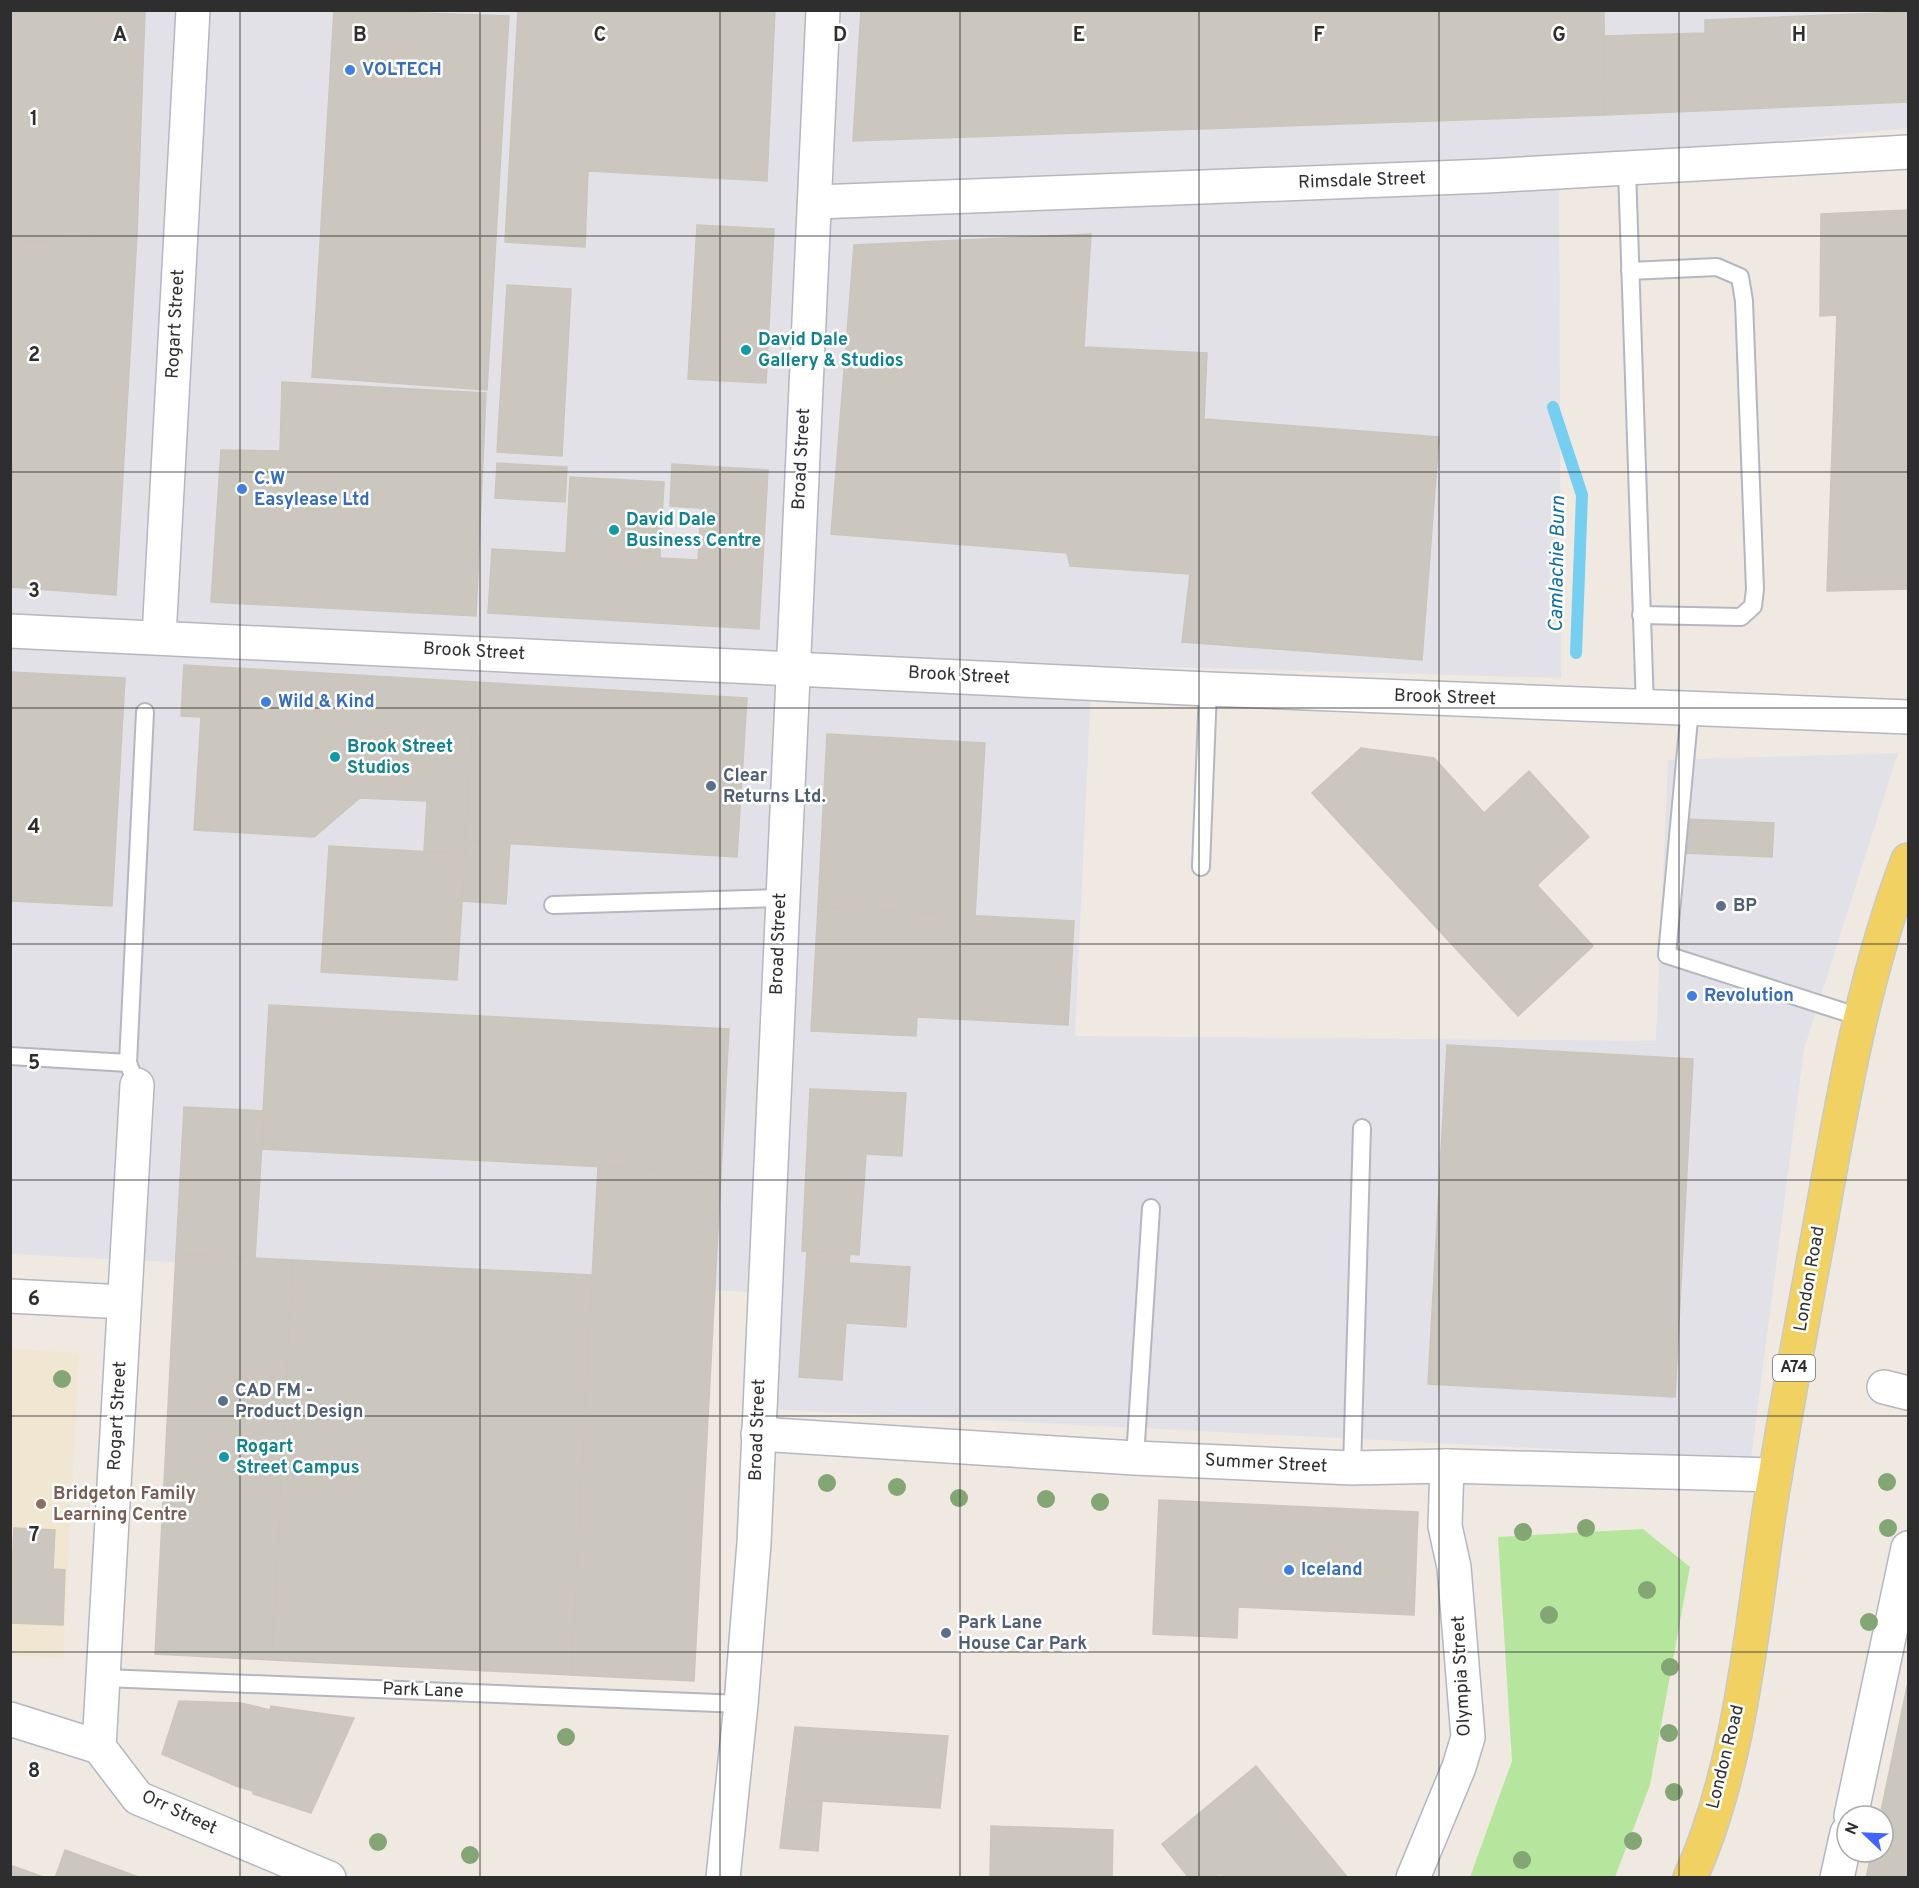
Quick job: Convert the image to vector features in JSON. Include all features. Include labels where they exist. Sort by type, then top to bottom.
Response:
[{"type":"main road","name":"London Road","points":[[1690,1878],[1699,1858],[1723,1779],[1742,1694],[1775,1475],[1840,1113],[1860,1017],[1888,913],[1908,860]]},
{"type":"street","name":"Rogart Street","points":[[159,637],[193,10]]},
{"type":"street","name":"Broad Street","points":[[723,1878],[741,1704],[754,1543],[791,667],[816,202],[823,10]]},
{"type":"street","name":"Rimsdale Street","points":[[816,202],[1627,169],[1908,152]]},
{"type":"street","name":"Brook Street","points":[[10,632],[791,667],[1208,689],[1908,717]]},
{"type":"street","name":"Rogart Street","points":[[99,1748],[105,1678],[124,1302],[133,1074]]},
{"type":"street","points":[[10,1296],[124,1302]]},
{"type":"street","name":"Summer Street","points":[[758,1434],[1135,1458],[1352,1468],[1448,1466],[1775,1475]]},
{"type":"street","name":"Olympia Street","points":[[1413,1878],[1459,1767],[1468,1737],[1455,1567],[1445,1526],[1448,1466]]},
{"type":"street","points":[[1854,1804],[1908,1548]]},
{"type":"street","points":[[10,1719],[99,1748]]},
{"type":"street","name":"Orr Street","points":[[99,1748],[138,1798],[329,1878]]},
{"type":"lane","points":[[1627,169],[1645,706]]},
{"type":"lane","points":[[1630,271],[1717,267],[1740,277],[1744,301],[1755,589],[1753,606],[1741,616],[1641,615]]},
{"type":"lane","points":[[1201,867],[1208,689]]},
{"type":"lane","points":[[1690,708],[1667,955],[1860,1017]]},
{"type":"lane","points":[[10,1056],[133,1074],[144,712]]},
{"type":"lane","points":[[553,905],[782,898]]},
{"type":"lane","points":[[1352,1468],[1362,1128]]},
{"type":"lane","points":[[1135,1458],[1151,1208]]},
{"type":"lane","name":"Park Lane","points":[[105,1678],[741,1704]]},
{"type":"shaded area","points":[[10,11],[1908,11],[1908,128],[1559,163],[1561,678],[1092,665],[1075,1036],[1656,1041],[1668,760],[1898,753],[1804,1049],[1751,1459],[765,1409],[768,1293],[11,1254]]},
{"type":"shaded area","name":"Bridgeton Family Learning Centre","points":[[10,1349],[79,1353],[63,1658],[11,1655]]},
{"type":"green space","points":[[1643,1529],[1690,1567],[1650,1785],[1615,1877],[1470,1877],[1512,1761],[1498,1537]]},
{"type":"building","points":[[10,10],[145,10],[137,235],[10,243]]},
{"type":"building","points":[[334,10],[509,16],[487,390],[312,377]]},
{"type":"building","points":[[518,10],[775,10],[767,181],[588,171],[585,247],[505,242]]},
{"type":"building","points":[[861,10],[1604,10],[1605,115],[853,141]]},
{"type":"building","points":[[1908,12],[1908,102],[1605,115],[1604,36],[1705,33],[1705,20]]},
{"type":"building","points":[[1908,210],[1908,589],[1827,591],[1837,315],[1820,316],[1821,214]]},
{"type":"building","points":[[697,225],[774,229],[766,383],[688,379]]},
{"type":"building","points":[[1091,234],[1084,347],[1207,353],[1204,419],[1439,437],[1422,660],[1182,642],[1190,574],[1070,566],[1067,553],[831,534],[854,245]]},
{"type":"building","points":[[137,235],[116,595],[10,587],[10,243]]},
{"type":"building","points":[[507,285],[571,289],[562,456],[497,452]]},
{"type":"building","points":[[282,382],[486,393],[476,616],[211,602],[221,450],[280,451]]},
{"type":"building","points":[[497,463],[567,467],[565,502],[495,498]]},
{"type":"building","name":"David Dale Business Centre","points":[[672,464],[768,470],[759,629],[488,613],[492,549],[566,553],[570,477],[664,482],[660,558],[698,560],[701,508],[670,506]]},
{"type":"building","name":"Brook Street Studios","points":[[184,665],[475,682],[465,854],[424,851],[427,801],[360,798],[314,837],[194,830],[201,717],[181,716]]},
{"type":"building","points":[[10,672],[125,678],[112,906],[10,901]]},
{"type":"building","points":[[475,682],[747,698],[737,857],[465,841]]},
{"type":"building","points":[[827,734],[985,743],[975,916],[818,907]]},
{"type":"building","points":[[1361,748],[1434,758],[1484,813],[1529,771],[1589,837],[1537,885],[1593,946],[1518,1016],[1312,793]]},
{"type":"building","points":[[1685,819],[1774,823],[1772,857],[1683,853]]},
{"type":"building","points":[[465,841],[510,843],[506,904],[462,901]]},
{"type":"building","points":[[329,846],[465,854],[457,980],[321,972]]},
{"type":"building","points":[[818,907],[1074,921],[1068,1025],[917,1017],[916,1036],[811,1031]]},
{"type":"building","points":[[269,1005],[729,1029],[721,1173],[261,1149]]},
{"type":"building","points":[[1447,1045],[1693,1059],[1675,1397],[1428,1384]]},
{"type":"building","points":[[810,1089],[906,1093],[902,1156],[866,1154],[859,1255],[802,1251]]},
{"type":"building","points":[[184,1107],[264,1111],[255,1258],[176,1254]]},
{"type":"building","points":[[598,1166],[721,1173],[694,1681],[571,1675]]},
{"type":"building","points":[[807,1251],[850,1254],[849,1263],[910,1267],[906,1327],[846,1323],[842,1380],[799,1377]]},
{"type":"building","name":"Rogart Street Campus","points":[[176,1254],[293,1260],[272,1660],[155,1654]]},
{"type":"building","points":[[293,1260],[592,1275],[571,1675],[272,1660]]},
{"type":"building","points":[[1159,1500],[1418,1512],[1414,1615],[1238,1607],[1237,1638],[1153,1634]]},
{"type":"building","points":[[14,1528],[55,1530],[53,1569],[65,1570],[63,1625],[10,1623]]},
{"type":"building","points":[[1908,1682],[1908,1878],[1866,1878],[1869,1864],[1895,1864],[1895,1804],[1883,1804]]},
{"type":"building","points":[[179,1701],[241,1703],[270,1710],[271,1706],[354,1718],[311,1813],[253,1794],[253,1791],[162,1754]]},
{"type":"building","points":[[795,1727],[948,1736],[940,1808],[786,1799]]},
{"type":"building","points":[[1256,1766],[1348,1878],[1223,1878],[1220,1874],[1215,1878],[1189,1878],[1162,1844]]},
{"type":"building","points":[[786,1799],[822,1802],[818,1851],[780,1848]]},
{"type":"building","points":[[991,1826],[1113,1830],[1112,1878],[990,1878]]},
{"type":"building","points":[[65,1850],[141,1878],[55,1878]]},
{"type":"building","points":[[10,1865],[46,1878],[10,1878]]},
{"type":"waterway","name":"Camlachie Burn","points":[[1553,407],[1582,495],[1576,653]]},
{"type":"place","name":"VOLTECH","points":[[350,70]]},
{"type":"place","name":"David Dale Gallery & Studios","points":[[746,350]]},
{"type":"place","name":"C.W Easylease Ltd","points":[[242,489]]},
{"type":"place","name":"David Dale Business Centre","points":[[614,530]]},
{"type":"place","name":"Wild & Kind","points":[[266,702]]},
{"type":"place","name":"Brook Street Studios","points":[[335,757]]},
{"type":"place","name":"Clear Returns Ltd.","points":[[711,786]]},
{"type":"place","name":"BP","points":[[1721,906]]},
{"type":"place","name":"Revolution","points":[[1692,996]]},
{"type":"place","name":"CAD FM - Product Design","points":[[223,1401]]},
{"type":"place","name":"Rogart Street Campus","points":[[224,1457]]},
{"type":"place","name":"Bridgeton Family Learning Centre","points":[[41,1504]]},
{"type":"place","name":"Iceland","points":[[1289,1570]]},
{"type":"place","name":"Park Lane House Car Park","points":[[946,1633]]}]
